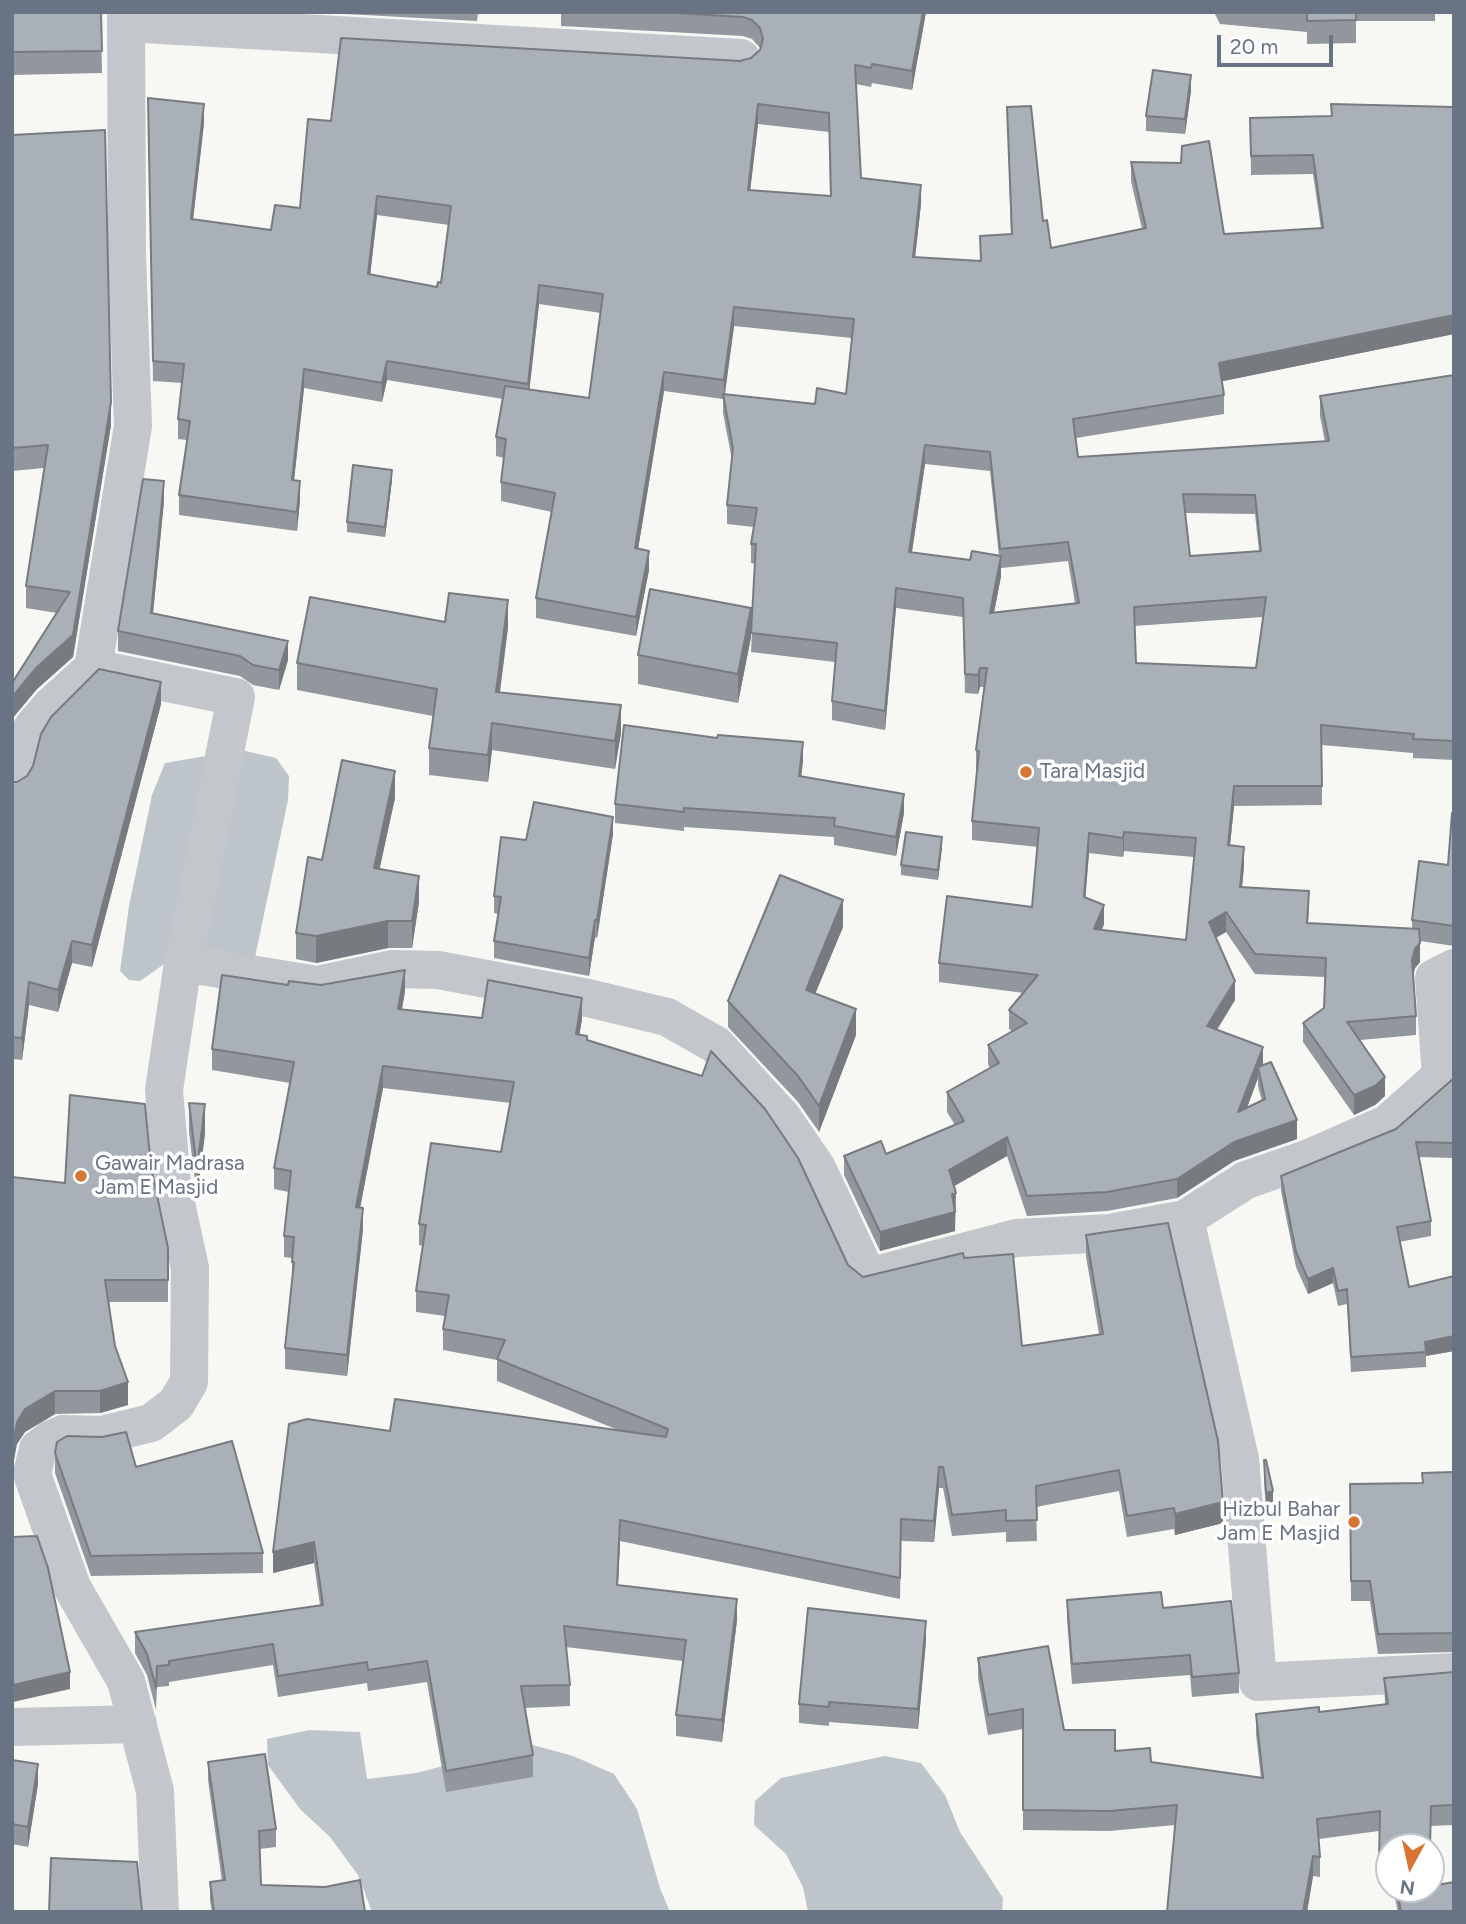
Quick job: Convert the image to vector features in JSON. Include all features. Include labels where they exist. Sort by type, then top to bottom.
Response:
[{"type":"street","points":[[12,783],[21,748],[33,727],[52,705],[93,668],[133,426],[127,254],[126,18],[741,58]]},
{"type":"street","points":[[93,668],[236,696],[183,963],[164,1090],[172,1185],[190,1268],[189,1382],[176,1404],[151,1423],[102,1435],[63,1434],[51,1439],[38,1449],[32,1474],[72,1587],[126,1681],[155,1791],[160,1912]]},
{"type":"street","points":[[183,963],[317,985],[392,969],[438,970],[588,998],[667,1017],[716,1045],[782,1117],[817,1168],[868,1277],[1016,1238],[1110,1233],[1185,1219],[1246,1180],[1307,1159],[1387,1124],[1441,1076],[1434,978],[1454,968]]},
{"type":"street","points":[[1185,1219],[1240,1459],[1258,1682],[1454,1672]]},
{"type":"street","points":[[12,1727],[138,1724]]},
{"type":"shaded area","points":[[241,750],[276,758],[289,776],[288,800],[250,981],[167,962],[140,981],[129,980],[120,971],[129,906],[152,795],[165,763]]},
{"type":"shaded area","points":[[309,1730],[360,1732],[367,1779],[416,1773],[529,1744],[573,1756],[614,1774],[637,1809],[660,1888],[670,1912],[372,1912],[358,1875],[330,1837],[300,1809],[268,1765],[267,1739]]},
{"type":"shaded area","points":[[885,1756],[921,1763],[945,1795],[960,1832],[1003,1898],[1002,1912],[808,1912],[803,1887],[786,1854],[754,1825],[755,1801],[781,1778]]},
{"type":"building","points":[[12,12],[101,12],[102,51],[12,52]]},
{"type":"building","points":[[661,12],[923,12],[912,71],[872,64],[871,68],[855,65],[861,178],[921,185],[913,257],[981,261],[980,236],[1012,234],[1007,107],[1031,106],[1043,221],[1047,220],[1051,248],[1146,228],[1131,162],[1181,163],[1182,146],[1209,141],[1224,234],[1323,228],[1313,155],[1251,156],[1250,118],[1332,116],[1331,104],[1454,107],[1454,315],[1219,363],[1224,395],[1073,419],[1078,457],[1329,441],[1320,396],[1454,375],[1454,741],[1413,739],[1414,734],[1321,725],[1322,786],[1234,786],[1228,845],[1244,847],[1240,887],[1309,891],[1307,923],[1419,929],[1420,943],[1412,960],[1416,1016],[1347,1022],[1385,1077],[1375,1086],[1354,1095],[1303,1023],[1324,1008],[1326,958],[1255,954],[1226,912],[1209,922],[1235,981],[1207,1026],[1263,1047],[1238,1112],[1265,1099],[1258,1067],[1271,1062],[1297,1120],[1234,1142],[1177,1179],[1107,1192],[1027,1196],[1007,1137],[949,1170],[956,1193],[952,1194],[955,1212],[880,1232],[844,1156],[881,1141],[886,1154],[964,1121],[947,1092],[999,1063],[988,1045],[1027,1023],[1009,1010],[1038,975],[939,963],[947,896],[1032,907],[1039,828],[972,821],[979,751],[976,750],[987,668],[980,668],[978,675],[965,674],[963,598],[896,588],[885,711],[832,701],[837,643],[751,633],[756,544],[751,544],[757,508],[727,505],[733,448],[723,394],[815,404],[817,388],[846,394],[854,319],[734,307],[724,380],[664,372],[635,548],[649,551],[636,617],[536,598],[555,493],[501,482],[506,439],[496,437],[505,386],[589,398],[603,294],[539,285],[528,384],[387,361],[382,383],[304,369],[292,480],[300,481],[297,512],[179,495],[190,421],[178,419],[184,364],[153,361],[148,98],[204,104],[191,219],[271,230],[275,205],[300,208],[308,119],[331,121],[341,38],[740,61],[751,58],[760,50],[763,39],[760,28],[752,20],[743,17]],"holes":[[[758,104],[829,113],[831,196],[748,190]],[[377,196],[451,206],[441,283],[438,282],[437,287],[368,274]],[[925,445],[990,452],[1000,549],[1068,542],[1079,603],[990,613],[1001,556],[972,551],[970,560],[909,552]],[[1183,494],[1255,495],[1261,551],[1190,556]],[[1266,597],[1256,668],[1136,663],[1134,607]],[[1124,832],[1196,838],[1186,940],[1094,929],[1104,905],[1084,897],[1089,833],[1123,838]]]},
{"type":"building","points":[[1307,12],[1356,12],[1356,20],[1307,21]]},
{"type":"building","points":[[1153,70],[1191,75],[1185,119],[1146,116]]},
{"type":"building","points":[[105,130],[111,402],[73,635],[37,667],[12,697],[12,683],[70,592],[26,586],[48,445],[12,448],[12,135]]},
{"type":"building","points":[[353,465],[392,470],[385,527],[347,522]]},
{"type":"building","points":[[143,479],[164,481],[151,613],[288,641],[279,670],[253,665],[240,656],[118,631]]},
{"type":"building","points":[[650,589],[751,608],[738,674],[638,655]]},
{"type":"building","points":[[449,593],[508,600],[496,692],[621,705],[615,741],[492,723],[488,755],[429,748],[437,689],[297,663],[310,597],[445,622]]},
{"type":"building","points":[[99,669],[161,682],[92,945],[72,941],[58,990],[29,982],[22,1038],[12,1037],[12,782],[27,776],[33,766],[41,734],[51,717]]},
{"type":"building","points":[[624,725],[717,738],[718,735],[803,742],[799,776],[904,794],[896,837],[834,826],[835,818],[684,808],[684,812],[615,804]]},
{"type":"building","points":[[342,760],[395,771],[374,868],[419,876],[412,921],[388,921],[316,936],[296,933],[308,857],[322,860]]},
{"type":"building","points":[[534,802],[613,817],[589,958],[494,941],[501,897],[494,896],[501,837],[526,840]]},
{"type":"building","points":[[1452,813],[1454,926],[1412,920],[1419,861],[1448,865]]},
{"type":"building","points":[[906,832],[942,837],[938,870],[901,865]]},
{"type":"building","points":[[780,875],[843,900],[806,990],[856,1009],[819,1106],[798,1076],[728,1001]]},
{"type":"building","points":[[405,970],[398,1009],[482,1018],[488,980],[582,998],[576,1034],[587,1036],[587,1040],[702,1076],[711,1051],[765,1109],[798,1158],[848,1265],[863,1277],[963,1253],[964,1258],[1013,1254],[1022,1346],[1103,1334],[1086,1235],[1168,1223],[1218,1441],[1223,1502],[1175,1514],[1174,1508],[1127,1516],[1119,1470],[1036,1486],[1037,1520],[1006,1521],[1006,1510],[952,1515],[943,1467],[939,1467],[934,1521],[901,1519],[900,1578],[620,1520],[617,1585],[737,1599],[722,1720],[676,1715],[686,1640],[564,1626],[570,1685],[521,1686],[533,1755],[446,1771],[427,1661],[368,1670],[367,1662],[278,1676],[273,1644],[169,1661],[169,1665],[157,1666],[156,1688],[147,1654],[135,1632],[323,1605],[314,1542],[273,1552],[289,1424],[307,1419],[390,1431],[395,1399],[666,1437],[668,1429],[497,1359],[505,1340],[443,1329],[449,1295],[416,1291],[426,1225],[419,1224],[431,1143],[501,1152],[514,1082],[383,1066],[356,1207],[363,1208],[347,1355],[285,1348],[294,1262],[294,1237],[284,1236],[291,1171],[274,1168],[294,1062],[212,1049],[222,975],[288,985],[289,981],[321,985]]},
{"type":"building","points":[[1454,1078],[1454,1143],[1416,1142],[1431,1221],[1397,1227],[1409,1287],[1454,1276],[1454,1336],[1425,1342],[1426,1352],[1351,1357],[1347,1289],[1338,1291],[1333,1268],[1308,1279],[1296,1252],[1281,1176],[1396,1129]]},
{"type":"building","points":[[70,1095],[145,1104],[151,1167],[168,1248],[168,1280],[105,1280],[115,1346],[128,1382],[100,1391],[55,1391],[25,1409],[17,1422],[12,1448],[12,1177],[65,1183]]},
{"type":"building","points":[[189,1103],[205,1104],[197,1169]]},
{"type":"building","points":[[126,1432],[136,1467],[232,1441],[263,1553],[91,1556],[55,1453],[57,1442],[67,1436],[102,1437]]},
{"type":"building","points":[[1264,1460],[1273,1491],[1266,1493]]},
{"type":"building","points":[[1454,1472],[1454,1633],[1378,1634],[1370,1581],[1351,1581],[1350,1484],[1423,1483],[1422,1473]]},
{"type":"building","points":[[37,1536],[48,1568],[70,1672],[13,1685],[12,1537]]},
{"type":"building","points":[[1161,1592],[1163,1608],[1231,1601],[1239,1673],[1192,1677],[1190,1655],[1072,1664],[1067,1600]]},
{"type":"building","points":[[808,1608],[926,1621],[918,1709],[829,1702],[829,1707],[799,1704]]},
{"type":"building","points":[[1048,1646],[1064,1730],[1115,1730],[1115,1751],[1150,1748],[1151,1762],[1263,1778],[1256,1714],[1319,1707],[1319,1712],[1388,1704],[1384,1678],[1454,1672],[1454,1805],[1431,1806],[1430,1833],[1380,1833],[1380,1811],[1317,1819],[1320,1857],[1313,1856],[1303,1912],[1167,1912],[1177,1805],[1109,1811],[1023,1810],[1023,1709],[988,1715],[978,1658]]},
{"type":"building","points":[[265,1754],[276,1829],[259,1831],[261,1885],[325,1887],[360,1880],[365,1912],[214,1912],[210,1882],[225,1880],[208,1762]]},
{"type":"building","points":[[12,1760],[38,1764],[28,1827],[12,1824]]},
{"type":"building","points":[[51,1858],[137,1862],[142,1912],[49,1912]]},
{"type":"building","points":[[1454,1882],[1454,1912],[1401,1912],[1399,1903],[1445,1903],[1445,1884]]},
{"type":"place","name":"Tara Masjid","points":[[1026,772]]},
{"type":"place","name":"Gawair Madrasa Jam E Masjid","points":[[81,1176]]},
{"type":"place","name":"Hizbul Bahar Jam E Masjid","points":[[1354,1522]]}]
